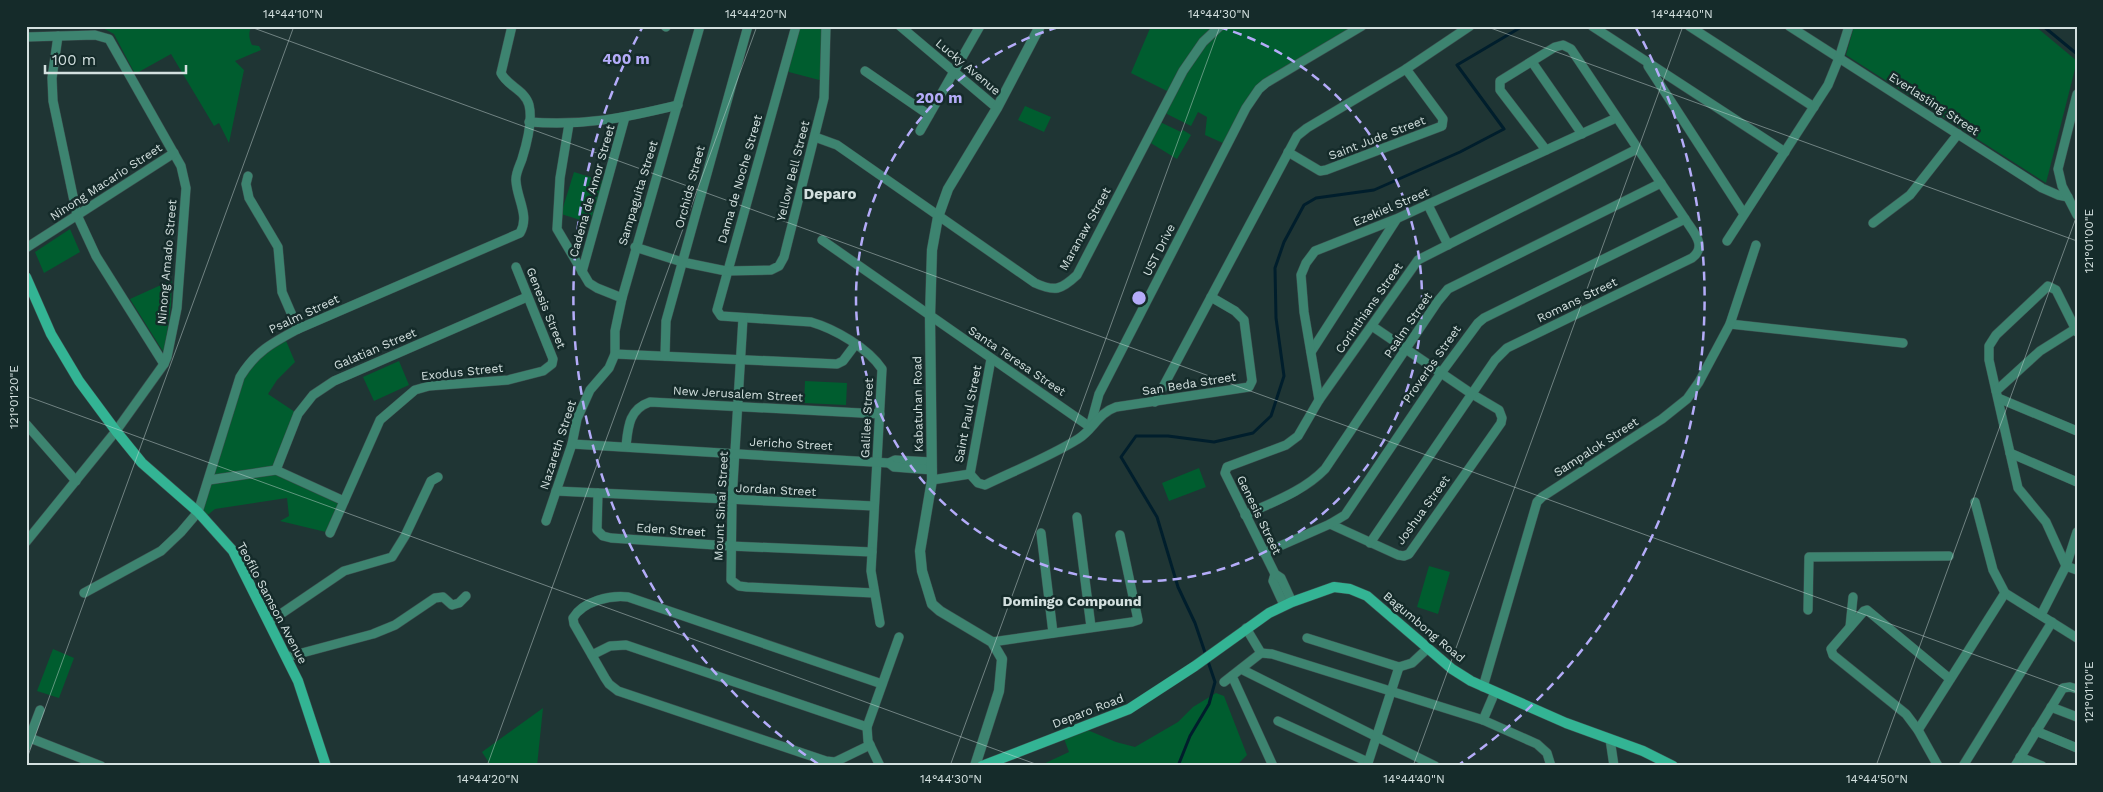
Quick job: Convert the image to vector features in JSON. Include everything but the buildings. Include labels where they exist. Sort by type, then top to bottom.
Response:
[{"type":"main road","name":"Teofilo Samson Avenue","points":[[26,277],[51,334],[79,381],[116,431],[142,463],[198,512],[233,550],[288,657],[306,704],[326,766]]},
{"type":"main road","name":"Bagumbong Road","points":[[1195,666],[1246,628],[1288,604],[1329,588],[1350,588],[1376,602],[1452,669],[1483,687],[1673,766]]},
{"type":"main road","name":"Deparo Road","points":[[982,766],[1130,708],[1195,666]]},
{"type":"street","points":[[512,26],[501,73],[504,79],[527,99],[530,116],[529,122],[569,124],[625,117],[678,105]]},
{"type":"street","name":"Orchids Street","points":[[665,356],[666,322],[748,26]]},
{"type":"street","name":"Dama de Noche Street","points":[[743,318],[721,316],[716,310],[796,26]]},
{"type":"street","name":"Yellow Bell Street","points":[[726,272],[771,270],[779,266],[784,257],[824,98],[826,26]]},
{"type":"street","name":"Lucky Avenue","points":[[900,26],[997,108]]},
{"type":"street","name":"Kabatuhan Road","points":[[992,642],[940,611],[932,604],[922,571],[920,551],[932,471],[930,317],[932,250],[938,217],[954,177],[997,108],[1040,26]]},
{"type":"street","name":"Maranaw Street","points":[[815,137],[837,145],[1035,283],[1048,289],[1057,289],[1066,285],[1076,275],[1183,71],[1203,42],[1220,26]]},
{"type":"street","name":"UST Drive","points":[[1090,427],[1099,394],[1246,108],[1266,83],[1362,26]]},
{"type":"street","points":[[1155,402],[1297,136],[1307,128],[1406,69],[1470,26]]},
{"type":"street","points":[[1592,26],[1785,152]]},
{"type":"street","points":[[1689,26],[1814,107]]},
{"type":"street","name":"Everlasting Street","points":[[1789,26],[2042,188],[2068,197]]},
{"type":"street","points":[[1727,241],[1828,85],[1849,26]]},
{"type":"street","name":"Sampaguita Street","points":[[615,354],[615,331],[622,298],[635,247],[678,105],[697,27]]},
{"type":"street","points":[[920,131],[977,27]]},
{"type":"street","name":"Ninong Amado Street","points":[[26,37],[95,35],[109,39],[174,153],[184,176],[186,188],[176,308],[171,344],[164,364],[116,431],[27,538]]},
{"type":"street","points":[[58,36],[52,88],[56,116],[78,215],[96,256],[164,364]]},
{"type":"street","points":[[1546,150],[1500,90],[1500,81],[1562,45],[1571,49],[1685,219]]},
{"type":"street","points":[[1532,62],[1582,134]]},
{"type":"street","points":[[1646,62],[1744,214]]},
{"type":"street","name":"Saint Jude Street","points":[[1288,152],[1313,168],[1320,171],[1326,170],[1442,126],[1442,119],[1406,69]]},
{"type":"street","points":[[865,71],[929,115]]},
{"type":"street","points":[[2077,94],[2062,147],[2058,169],[2062,186],[2077,214]]},
{"type":"street","name":"Cadena de Amor Street","points":[[582,272],[625,117]]},
{"type":"street","name":"Ezekiel Street","points":[[1319,400],[1304,312],[1301,275],[1306,263],[1315,251],[1396,220],[1616,118]]},
{"type":"street","name":"Psalm Street","points":[[198,512],[240,377],[249,361],[266,346],[298,329],[520,233],[524,227],[525,219],[516,177],[525,150],[529,122]]},
{"type":"street","points":[[569,124],[560,178],[556,228],[590,283],[597,288],[622,298]]},
{"type":"street","points":[[1874,223],[1910,195],[1958,134]]},
{"type":"street","name":"Corinthians Street","points":[[1227,467],[1286,444],[1298,436],[1319,400],[1418,260],[1637,149]]},
{"type":"street","name":"Ninong Macario Street","points":[[26,248],[174,153]]},
{"type":"street","points":[[248,176],[246,184],[249,198],[278,246],[282,292],[298,329]]},
{"type":"street","name":"Psalm Street","points":[[1245,515],[1306,486],[1316,479],[1325,469],[1407,350],[1438,301],[1448,290],[1661,184]]},
{"type":"street","points":[[1428,205],[1448,245]]},
{"type":"street","name":"Romans Street","points":[[1370,542],[1495,360],[1508,348],[1692,258],[1698,253],[1700,247],[1685,219]]},
{"type":"street","name":"Proverbs Street","points":[[1264,552],[1330,524],[1345,515],[1470,330],[1484,318],[1685,219]]},
{"type":"street","points":[[1311,352],[1396,220]]},
{"type":"street","name":"Santa Teresa Street","points":[[822,240],[1090,427]]},
{"type":"street","name":"Sampalok Street","points":[[1483,687],[1537,502],[1542,496],[1662,419],[1687,399],[1699,382],[1730,324],[1756,245]]},
{"type":"street","points":[[635,247],[682,262],[726,272]]},
{"type":"street","name":"Genesis Street","points":[[516,267],[553,359]]},
{"type":"street","points":[[1997,394],[2040,351],[2076,331],[2056,290],[2051,286],[2046,288],[1996,335],[1989,346],[1988,360],[2018,488],[2046,522],[2066,566],[2077,570]]},
{"type":"street","name":"Galatian Street","points":[[276,470],[298,414],[313,395],[334,381],[527,297]]},
{"type":"street","name":"San Beda Street","points":[[1090,427],[1108,410],[1245,388],[1252,385],[1244,320],[1235,311],[1211,297]]},
{"type":"street","name":"Galilee Street","points":[[743,318],[811,322],[836,332],[877,362],[882,369],[871,571],[880,623]]},
{"type":"street","name":"Mount Sinai Street","points":[[743,318],[742,360],[732,500],[730,580],[739,586],[874,592]]},
{"type":"street","points":[[1730,324],[1903,343]]},
{"type":"street","points":[[1372,326],[1472,394]]},
{"type":"street","points":[[615,354],[837,364],[843,361],[855,345]]},
{"type":"street","name":"Nazareth Street","points":[[546,521],[572,444],[577,419],[590,390],[609,368],[615,354]]},
{"type":"street","name":"Saint Paul Street","points":[[970,474],[991,358]]},
{"type":"street","name":"Exodus Street","points":[[330,533],[380,420],[416,390],[429,386],[508,380],[543,371],[552,364],[553,359]]},
{"type":"street","name":"Joshua Street","points":[[1330,524],[1398,555],[1404,556],[1409,554],[1501,423],[1502,418],[1499,410],[1472,394]]},
{"type":"street","points":[[1997,394],[2077,431]]},
{"type":"street","name":"New Jerusalem Street","points":[[626,446],[631,416],[640,405],[650,402],[880,414]]},
{"type":"street","points":[[26,424],[76,481]]},
{"type":"street","points":[[932,471],[970,474],[978,483],[984,484],[1080,438],[1090,427]]},
{"type":"street","name":"Jericho Street","points":[[572,444],[877,462],[889,463],[894,468],[932,471]]},
{"type":"street","points":[[2010,453],[2077,482]]},
{"type":"street","name":"Genesis Street","points":[[1227,467],[1225,473],[1275,574],[1273,582],[1288,604]]},
{"type":"street","points":[[209,480],[276,470],[344,501]]},
{"type":"street","points":[[269,622],[344,571],[392,557],[405,536],[431,481],[438,477]]},
{"type":"street","name":"Jordan Street","points":[[556,491],[874,506]]},
{"type":"street","name":"Eden Street","points":[[598,493],[597,530],[603,536],[611,538],[730,546],[872,552]]},
{"type":"street","points":[[1975,502],[1993,570],[2005,593],[2077,638]]},
{"type":"street","points":[[84,593],[161,551],[198,512]]},
{"type":"street","points":[[1077,517],[1091,627]]},
{"type":"street","points":[[2041,615],[2066,566],[2077,532]]},
{"type":"street","points":[[1041,533],[1053,633]]},
{"type":"street","points":[[975,766],[1002,679],[1002,659],[992,642],[1132,622],[1138,618],[1120,535]]},
{"type":"street","points":[[1808,610],[1809,557],[1949,556]]},
{"type":"street","points":[[1918,730],[2005,593]]},
{"type":"street","points":[[288,657],[373,634],[395,625],[435,598],[443,597],[452,605],[459,604],[466,596]]},
{"type":"street","points":[[870,745],[835,762],[821,760],[618,691],[609,684],[574,624],[574,615],[599,600],[609,597],[628,597],[882,684]]},
{"type":"street","points":[[1850,627],[1853,597]]},
{"type":"street","points":[[1938,766],[1918,730],[1906,714],[1833,655],[1831,649],[1864,611],[1870,611],[1950,679]]},
{"type":"street","points":[[1963,766],[2052,622]]},
{"type":"street","points":[[1246,628],[1261,653],[1483,720],[1537,744],[1547,753],[1551,766]]},
{"type":"street","points":[[880,766],[866,737],[867,727],[899,637]]},
{"type":"street","points":[[1307,638],[1399,667],[1412,664],[1428,648]]},
{"type":"street","points":[[592,655],[610,646],[626,645],[867,727]]},
{"type":"street","points":[[1224,682],[1261,653]]},
{"type":"street","points":[[1278,721],[1367,764],[1399,667]]},
{"type":"street","points":[[1241,669],[1435,766]]},
{"type":"street","points":[[1232,676],[1273,766]]},
{"type":"street","points":[[2015,766],[2063,688],[2077,689]]},
{"type":"street","points":[[1483,720],[1495,692]]},
{"type":"street","points":[[2051,707],[2077,717]]},
{"type":"street","points":[[26,747],[40,710]]},
{"type":"street","points":[[2036,731],[2077,748]]},
{"type":"street","points":[[30,738],[100,766]]},
{"type":"street","points":[[1610,739],[1614,766]]},
{"type":"street","points":[[2020,757],[2042,766]]},
{"type":"green space","points":[[99,26],[252,26],[249,33],[251,43],[252,45],[259,46],[261,50],[235,61],[244,70],[229,143],[219,123],[214,126],[171,54],[135,74],[114,34]]},
{"type":"green space","points":[[797,26],[825,26],[823,81],[785,71]]},
{"type":"green space","points":[[1151,26],[1220,26],[1171,93],[1131,73]]},
{"type":"green space","points":[[1224,26],[1356,26],[1272,76],[1225,144],[1205,135],[1207,117],[1198,112],[1191,126],[1163,112],[1204,46]]},
{"type":"green space","points":[[1854,26],[2035,26],[2077,61],[2046,183],[1846,55]]},
{"type":"green space","points":[[1025,106],[1051,117],[1044,132],[1018,120]]},
{"type":"green space","points":[[1158,121],[1191,135],[1177,159],[1149,142]]},
{"type":"green space","points":[[574,172],[603,181],[590,223],[561,214]]},
{"type":"green space","points":[[70,229],[80,252],[44,273],[35,252]]},
{"type":"green space","points":[[172,280],[171,305],[164,353],[130,299]]},
{"type":"green space","points":[[284,336],[295,362],[277,380],[268,394],[298,414],[277,470],[344,501],[330,533],[280,521],[289,516],[287,498],[215,509],[204,518],[198,512],[240,377]]},
{"type":"green space","points":[[399,361],[409,385],[374,401],[363,377]]},
{"type":"green space","points":[[805,381],[847,383],[846,405],[804,403]]},
{"type":"green space","points":[[1199,468],[1206,487],[1169,501],[1162,483]]},
{"type":"green space","points":[[1429,566],[1450,572],[1438,614],[1417,607]]},
{"type":"green space","points":[[53,649],[74,658],[59,698],[37,691]]},
{"type":"green space","points":[[1216,693],[1224,696],[1247,755],[1236,766],[1039,766],[1069,752],[1063,736],[1085,729],[1116,742],[1135,747],[1178,722],[1193,707]]},
{"type":"green space","points":[[543,708],[537,766],[491,766],[482,752]]},
{"type":"waterway","points":[[1178,766],[1190,736],[1209,704],[1215,682],[1195,623],[1178,587],[1157,517],[1121,457],[1136,436],[1168,436],[1214,442],[1253,433],[1271,416],[1284,376],[1276,318],[1275,268],[1284,242],[1304,205],[1316,198],[1374,190],[1460,152],[1504,129],[1457,65],[1523,26]]},
{"type":"waterway","points":[[2043,26],[2077,54]]},
{"type":"district","name":"Deparo","points":[[830,194]]},
{"type":"district","name":"Domingo Compound","points":[[1072,601]]}]
